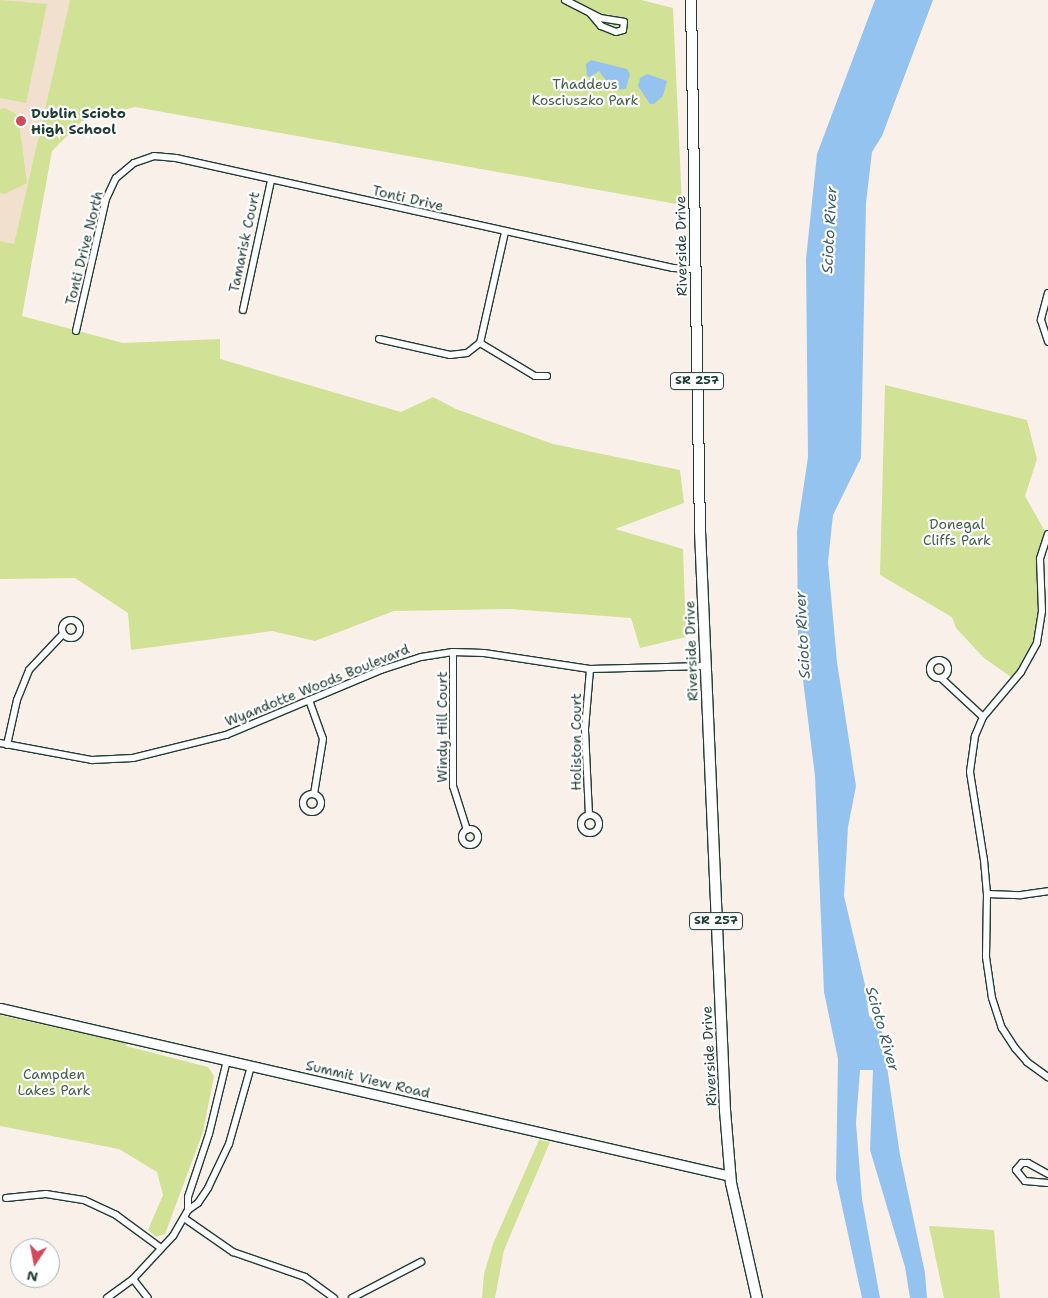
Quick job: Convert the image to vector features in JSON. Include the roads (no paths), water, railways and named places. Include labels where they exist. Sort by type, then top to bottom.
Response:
[{"type":"main road","name":"Riverside Drive","points":[[691,0],[695,269],[705,666],[730,1176],[757,1298]]},
{"type":"street","points":[[564,0],[591,14],[624,22],[623,30],[616,32],[601,26],[591,14]]},
{"type":"street","name":"Tonti Drive","points":[[120,175],[134,163],[154,156],[176,158],[673,268],[695,269]]},
{"type":"street","name":"Tonti Drive North","points":[[76,330],[106,199],[120,175]]},
{"type":"street","name":"Tamarisk Court","points":[[243,310],[271,180]]},
{"type":"street","points":[[379,339],[450,355],[467,353],[480,343],[505,232]]},
{"type":"street","points":[[1048,293],[1042,320],[1048,342]]},
{"type":"street","points":[[480,343],[535,376],[547,376]]},
{"type":"street","points":[[1048,534],[1044,540],[1040,559],[1042,611],[1037,643],[1021,672],[983,717],[975,736],[970,772],[987,894],[986,957],[992,998],[1002,1028],[1015,1048],[1027,1062],[1048,1077]]},
{"type":"street","points":[[4,744],[17,700],[29,670],[64,634]]},
{"type":"street","name":"Wyandotte Woods Boulevard","points":[[4,744],[92,760],[133,758],[226,734],[413,660],[453,652],[484,653],[590,669],[705,666]]},
{"type":"street","name":"Windy Hill Court","points":[[453,652],[453,786],[467,830]]},
{"type":"street","name":"Holiston Court","points":[[589,816],[585,729],[590,669]]},
{"type":"street","points":[[941,678],[983,717]]},
{"type":"street","points":[[310,700],[323,739],[314,794]]},
{"type":"street","points":[[987,894],[1021,895],[1048,891]]},
{"type":"street","name":"Summit View Road","points":[[0,1008],[730,1176]]},
{"type":"street","points":[[188,1210],[188,1197],[209,1134],[227,1060]]},
{"type":"street","points":[[107,1298],[133,1279],[162,1248],[188,1210],[203,1195],[229,1144],[251,1066]]},
{"type":"street","points":[[1048,1174],[1028,1163],[1022,1163],[1016,1170],[1025,1181],[1048,1183]]},
{"type":"street","points":[[6,1198],[46,1194],[84,1200],[116,1215],[162,1248]]},
{"type":"street","points":[[184,1218],[233,1252],[305,1277],[334,1298]]},
{"type":"street","points":[[352,1298],[421,1262]]},
{"type":"street","points":[[133,1279],[148,1298]]},
{"type":"water","name":"Scioto River","points":[[875,0],[933,0],[882,136],[872,152],[866,203],[861,458],[833,515],[828,562],[837,662],[856,786],[848,827],[844,896],[865,985],[869,1016],[881,1026],[900,1155],[925,1273],[927,1298],[910,1298],[905,1267],[870,1150],[873,1070],[860,1070],[856,1123],[862,1199],[880,1298],[862,1298],[836,1179],[838,1059],[824,992],[815,776],[798,640],[797,531],[808,457],[806,259],[817,154]]},
{"type":"water","points":[[591,60],[627,69],[630,74],[626,89],[613,90],[599,71],[590,77],[587,76],[586,64]]},
{"type":"water","points":[[647,74],[667,81],[663,96],[654,104],[650,104],[638,86],[640,78]]},
{"type":"place","name":"Dublin Scioto High School","points":[[21,121]]},
{"type":"park label","name":"Thaddeus Kosciuszko Park","points":[[585,92]]},
{"type":"park label","name":"Donegal Cliffs Park","points":[[957,532]]},
{"type":"park label","name":"Campden Lakes Park","points":[[54,1082]]}]
